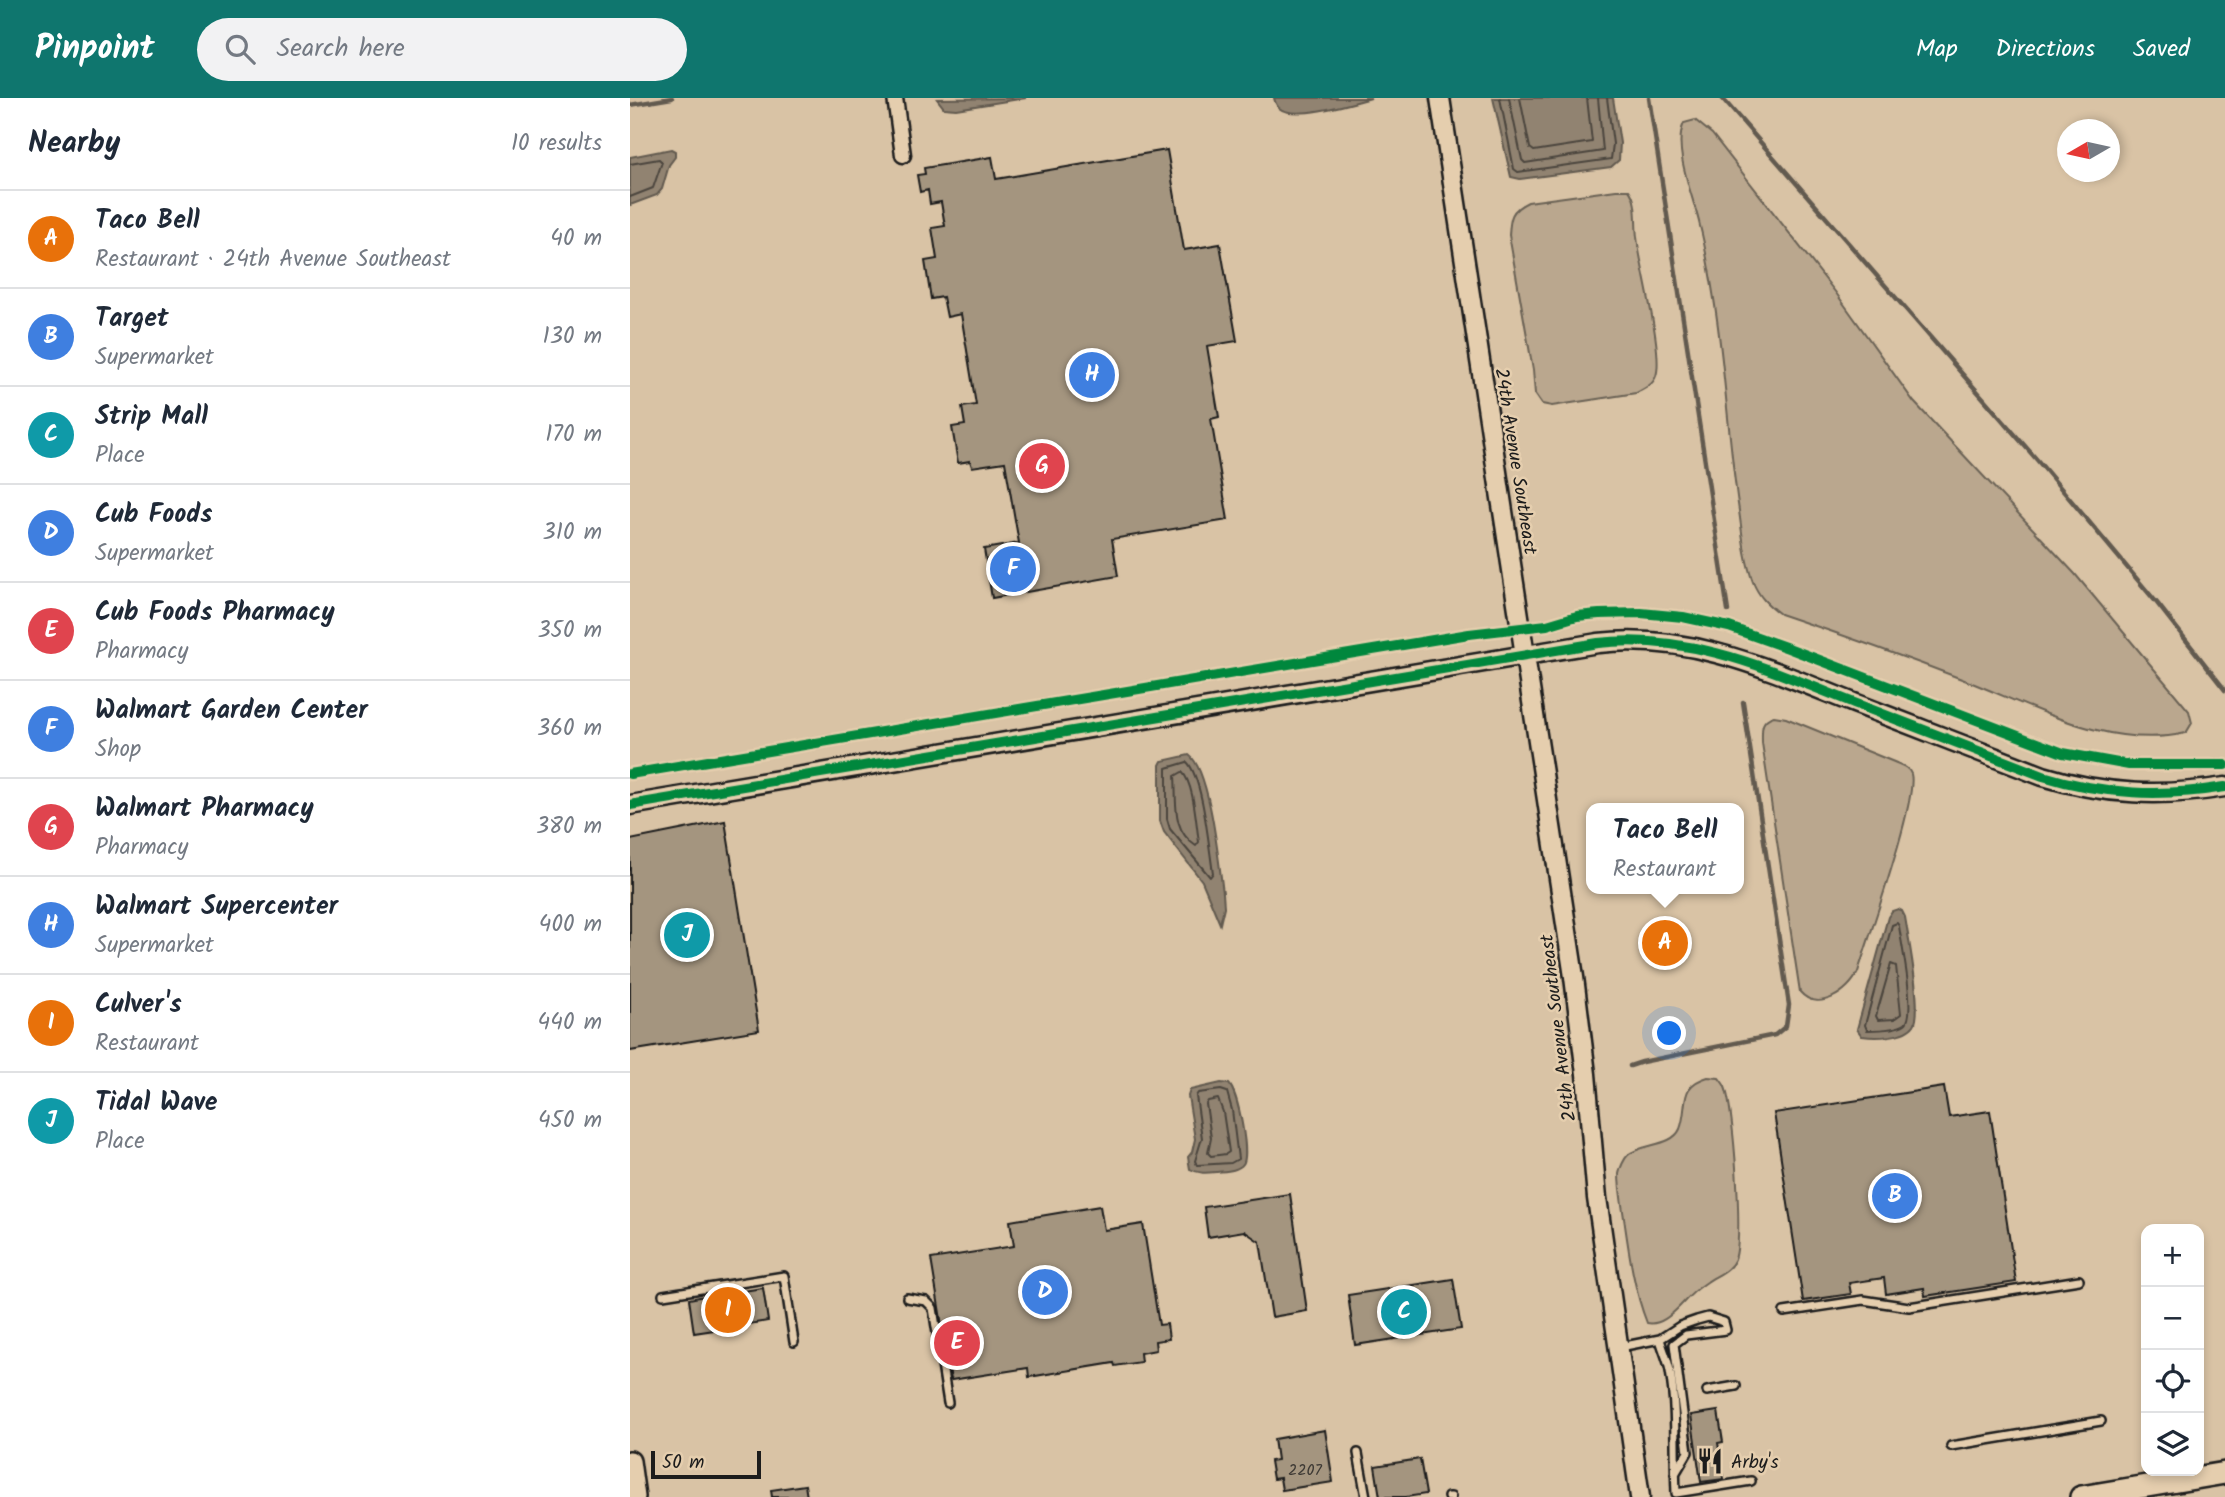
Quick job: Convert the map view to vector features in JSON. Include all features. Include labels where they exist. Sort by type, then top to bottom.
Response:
[{"type":"main road","points":[[630,1461],[635,1497]]},
{"type":"main road","points":[[2081,1497],[2136,1492],[2225,1473]]},
{"type":"street","points":[[895,98],[903,155]]},
{"type":"street","name":"24th Avenue Southeast","points":[[1440,98],[1582,1038],[1596,1185],[1640,1497]]},
{"type":"street","points":[[630,805],[1618,641],[1685,645],[1740,660],[2043,776],[2066,782],[2104,791],[2150,794],[2225,787]]},
{"type":"lane","points":[[663,1295],[784,1276],[794,1342]]},
{"type":"lane","points":[[1784,1312],[1863,1300],[1909,1307],[2079,1280]]},
{"type":"lane","points":[[907,1298],[926,1301],[933,1308],[948,1403]]},
{"type":"lane","points":[[1619,1348],[1660,1339],[1680,1326],[1708,1317],[1724,1322],[1726,1330],[1686,1335],[1674,1344],[1688,1452],[1675,1474]]},
{"type":"lane","points":[[1697,1320],[1698,1334]]},
{"type":"lane","points":[[1660,1339],[1670,1371],[1676,1493],[1751,1481]]},
{"type":"lane","points":[[1707,1391],[1736,1386]]},
{"type":"lane","points":[[1951,1447],[2101,1421]]},
{"type":"lane","points":[[1357,1453],[1366,1497]]},
{"type":"shaded area","points":[[1695,120],[1712,134],[1836,293],[1914,402],[2075,574],[2189,711],[2192,723],[2186,733],[2158,737],[2129,736],[2074,724],[1920,663],[1780,614],[1761,596],[1753,582],[1745,554],[1714,299],[1702,235],[1682,160],[1681,134],[1684,123]]},
{"type":"shaded area","points":[[1629,190],[1634,200],[1639,250],[1657,349],[1655,379],[1636,393],[1552,406],[1542,404],[1535,394],[1509,235],[1511,219],[1518,208],[1528,202]]},
{"type":"shaded area","points":[[1774,716],[1786,718],[1894,762],[1911,774],[1911,788],[1900,839],[1858,972],[1848,987],[1824,1000],[1815,1001],[1800,992],[1762,743],[1764,723]]},
{"type":"shaded area","points":[[1708,1077],[1719,1078],[1725,1086],[1731,1120],[1738,1201],[1735,1259],[1727,1270],[1697,1289],[1666,1318],[1657,1323],[1647,1323],[1630,1258],[1620,1172],[1628,1155],[1634,1151],[1664,1142],[1676,1135],[1683,1120],[1688,1091],[1698,1081]]},
{"type":"water","points":[[1026,98],[956,109],[944,108],[937,99]]},
{"type":"water","points":[[1274,98],[1371,98],[1324,110],[1297,113],[1279,108]]},
{"type":"water","points":[[1493,98],[1613,98],[1620,143],[1619,160],[1611,167],[1520,179],[1511,177]]},
{"type":"water","points":[[671,149],[675,151],[675,157],[669,165],[662,189],[657,195],[630,205],[630,157]]},
{"type":"water","points":[[1189,755],[1203,779],[1212,819],[1223,893],[1224,907],[1220,924],[1202,881],[1164,832],[1160,821],[1160,765],[1162,761]]},
{"type":"water","points":[[1898,909],[1905,917],[1916,990],[1914,1025],[1897,1035],[1862,1036],[1857,1029],[1888,917],[1892,911]]},
{"type":"water","points":[[1221,1083],[1229,1084],[1236,1099],[1244,1137],[1245,1158],[1243,1164],[1235,1169],[1197,1172],[1190,1169],[1188,1157],[1195,1139],[1188,1096],[1190,1090]]},
{"type":"building","points":[[1167,150],[1184,250],[1220,244],[1237,341],[1207,346],[1219,417],[1211,419],[1228,520],[1112,539],[1118,576],[992,598],[984,549],[1019,543],[1005,462],[972,467],[970,461],[958,463],[952,427],[965,425],[962,407],[976,405],[961,314],[947,317],[943,297],[931,299],[925,261],[937,259],[932,228],[945,226],[941,202],[930,204],[928,190],[920,192],[917,175],[925,174],[924,168],[992,157],[996,179]]},
{"type":"building","points":[[725,821],[759,1030],[630,1051],[630,840]]},
{"type":"building","points":[[1685,931],[1687,948],[1645,954],[1642,938]]},
{"type":"building","points":[[1944,1087],[1949,1117],[1990,1111],[2016,1282],[1925,1296],[1924,1288],[1886,1294],[1884,1278],[1849,1283],[1851,1294],[1803,1301],[1774,1113]]},
{"type":"building","points":[[1290,1194],[1307,1311],[1272,1317],[1260,1242],[1244,1231],[1208,1237],[1204,1207]]},
{"type":"building","points":[[1100,1206],[1104,1230],[1143,1224],[1159,1325],[1167,1324],[1169,1339],[1155,1341],[1156,1350],[1140,1353],[1141,1362],[1115,1366],[1114,1363],[1029,1377],[1028,1368],[951,1380],[931,1259],[1014,1246],[1010,1221]]},
{"type":"building","points":[[1453,1279],[1461,1329],[1355,1345],[1348,1295]]},
{"type":"building","points":[[763,1288],[768,1321],[742,1325],[743,1330],[728,1332],[727,1328],[694,1333],[689,1299]]},
{"type":"building","name":"Arby's","points":[[1718,1411],[1723,1442],[1718,1443],[1724,1479],[1701,1482],[1691,1415]]},
{"type":"building","points":[[1325,1430],[1333,1482],[1282,1490],[1280,1478],[1273,1479],[1270,1461],[1277,1460],[1274,1439]]},
{"type":"building","points":[[1420,1459],[1426,1494],[1380,1497],[1375,1466]]},
{"type":"building","points":[[805,1485],[807,1497],[772,1497],[771,1490]]},
{"type":"waterway","points":[[630,105],[672,98]]},
{"type":"waterway","points":[[1649,98],[1728,611]]},
{"type":"waterway","points":[[1722,98],[2038,461],[2157,603],[2225,690]]},
{"type":"waterway","points":[[1630,1066],[1775,1035],[1786,1026],[1789,1005],[1743,702]]},
{"type":"cycle path","points":[[630,774],[1469,634],[1547,625],[1577,616],[1641,613],[1683,617],[1729,627],[2063,753],[2129,765],[2225,765]]},
{"type":"cycle path","points":[[630,805],[1598,643],[1632,641],[1666,643],[1698,649],[1760,666],[2043,776],[2066,782],[2111,790],[2156,793],[2225,787]]},
{"type":"place","name":"Walmart Supercenter","points":[[1092,375]]},
{"type":"place","name":"Walmart Pharmacy","points":[[1042,466]]},
{"type":"place","name":"Walmart Garden Center","points":[[1013,569]]},
{"type":"place","name":"Tidal Wave","points":[[687,935]]},
{"type":"place","name":"Taco Bell","points":[[1665,943]]},
{"type":"place","name":"Target","points":[[1895,1196]]},
{"type":"place","name":"Cub Foods","points":[[1045,1292]]},
{"type":"place","name":"Culver's","points":[[728,1310]]},
{"type":"place","name":"Strip Mall","points":[[1404,1312]]},
{"type":"place","name":"Cub Foods Pharmacy","points":[[957,1343]]},
{"type":"place","name":"Arby's","points":[[1710,1461]]}]
